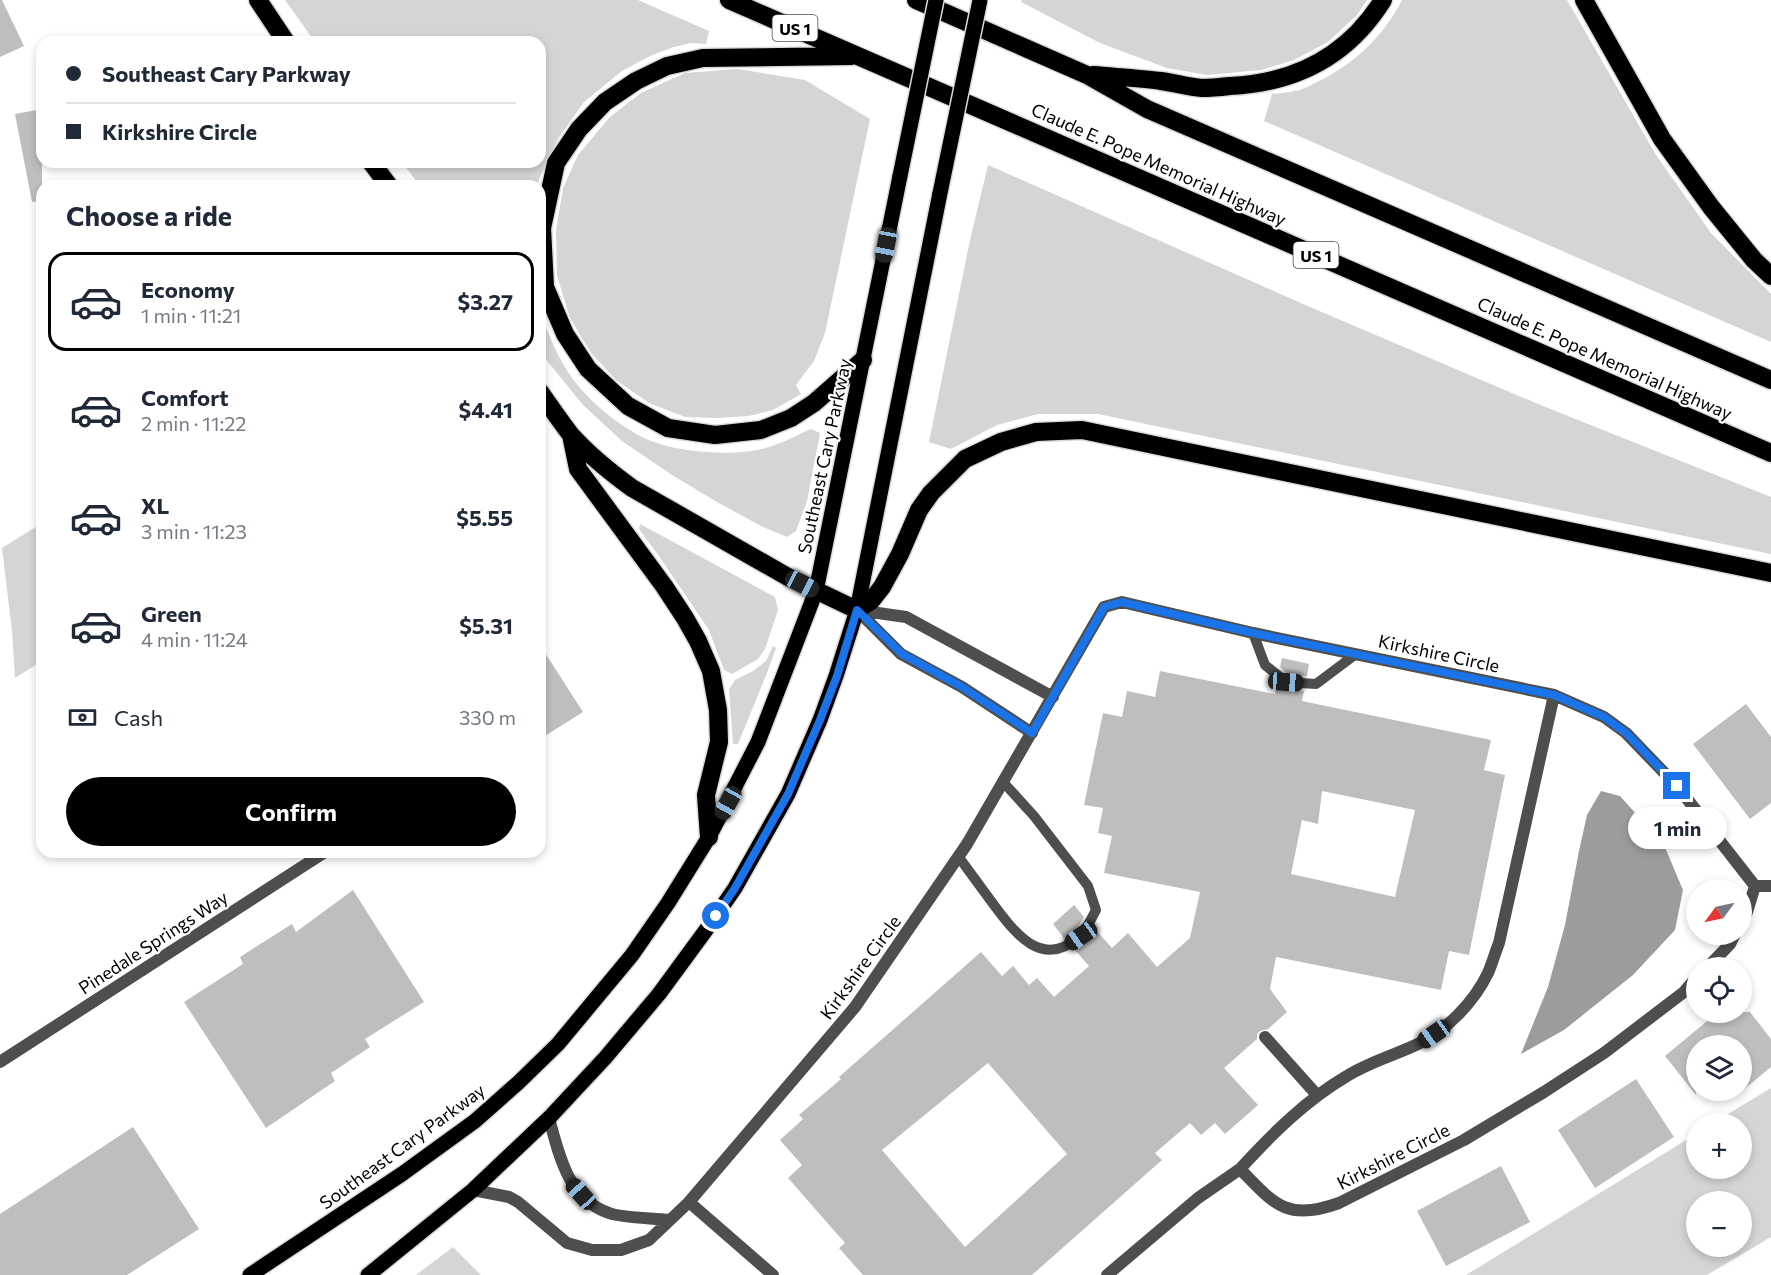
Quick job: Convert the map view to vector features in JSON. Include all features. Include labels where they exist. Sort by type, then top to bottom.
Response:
[{"type":"highway","points":[[258,0],[282,36]]},
{"type":"highway","name":"Claude E. Pope Memorial Highway","points":[[729,0],[1771,453]]},
{"type":"highway","points":[[916,0],[1087,75],[1147,109],[1771,380]]},
{"type":"highway","points":[[1087,75],[1159,81],[1202,88],[1242,86],[1272,81],[1304,70],[1340,49],[1374,16],[1383,0]]},
{"type":"highway","points":[[1584,0],[1662,139],[1711,207],[1754,260],[1771,276]]},
{"type":"highway","points":[[546,209],[556,163],[579,129],[605,102],[636,81],[667,66],[703,58],[861,56]]},
{"type":"highway","points":[[546,289],[565,334],[588,369],[628,406],[668,428],[715,435],[761,430],[791,418],[814,403],[863,360]]},
{"type":"highway","points":[[546,400],[570,433],[592,457],[632,488],[816,591],[857,610],[871,601],[882,587],[900,554],[919,510],[931,493],[965,459],[1001,442],[1036,432],[1082,430],[1771,573]]},
{"type":"highway","points":[[570,433],[578,469],[664,586],[698,640],[711,671],[718,710],[719,742],[706,795],[710,837]]},
{"type":"main road","name":"Southeast Cary Parkway","points":[[250,1275],[402,1174],[475,1121],[519,1082],[558,1044],[632,955],[710,837],[758,742],[816,591],[936,0]]},
{"type":"main road","points":[[368,1275],[474,1190],[549,1118],[605,1058],[659,994],[735,888],[792,783],[837,676],[857,610],[980,0]]},
{"type":"street","name":"Kirkshire Circle","points":[[474,1190],[500,1195],[518,1202],[567,1243],[592,1250],[621,1250],[649,1240],[689,1202],[826,1044],[855,1007],[967,844],[1104,607],[1122,602],[1253,633],[1554,695],[1604,717],[1626,733],[1677,786],[1755,886]]},
{"type":"street","points":[[857,610],[906,617],[1053,697]]},
{"type":"street","points":[[857,610],[902,654],[962,687],[1032,733]]},
{"type":"street","points":[[1107,1275],[1198,1198],[1240,1169],[1264,1142],[1317,1095],[1349,1074],[1421,1043],[1447,1024],[1469,1003],[1487,974],[1499,943],[1554,695]]},
{"type":"street","name":"Pinedale Springs Way","points":[[0,1062],[316,858]]},
{"type":"street","points":[[1752,894],[1755,886],[1771,886]]},
{"type":"street","points":[[1718,957],[1729,945]]},
{"type":"street","name":"Kirkshire Circle","points":[[1240,1169],[1268,1198],[1283,1207],[1306,1211],[1324,1209],[1339,1203],[1464,1140],[1545,1092],[1604,1053],[1686,990]]},
{"type":"street","points":[[1265,1037],[1317,1095]]},
{"type":"street","points":[[549,1118],[559,1155],[573,1185],[589,1204],[610,1214],[669,1220]]},
{"type":"street","points":[[689,1202],[773,1275]]},
{"type":"lane","points":[[1253,633],[1265,665],[1286,682],[1316,684],[1356,654]]},
{"type":"lane","points":[[958,856],[1014,932],[1030,945],[1052,950],[1066,946],[1081,936],[1096,910],[1088,886],[1034,816],[1003,782]]},
{"type":"shaded area","points":[[285,0],[638,0],[709,31],[706,44],[691,43],[652,55],[622,71],[584,102],[558,139],[546,165],[546,36],[311,36]]},
{"type":"shaded area","points":[[1022,0],[1367,0],[1357,15],[1328,42],[1294,60],[1261,70],[1207,75],[1167,68],[1100,43],[1021,2]]},
{"type":"shaded area","points":[[1402,0],[1567,0],[1656,155],[1711,233],[1771,294],[1771,342],[1264,121],[1272,94],[1302,89],[1343,67],[1377,37]]},
{"type":"shaded area","points":[[738,69],[805,80],[870,119],[825,333],[814,361],[796,385],[801,394],[773,410],[749,416],[685,417],[649,403],[616,380],[591,353],[570,318],[557,276],[556,230],[563,188],[578,155],[610,117],[641,93],[685,73]]},
{"type":"shaded area","points":[[988,165],[1310,307],[1538,404],[1771,497],[1771,554],[1098,414],[1038,414],[997,425],[951,449],[929,442],[970,240]]},
{"type":"shaded area","points":[[406,168],[544,168],[539,180],[416,180]]},
{"type":"shaded area","points":[[546,327],[561,360],[577,385],[618,422],[651,441],[694,451],[726,453],[756,450],[774,445],[811,429],[820,433],[807,501],[796,531],[787,537],[717,502],[622,441],[583,405],[546,359]]},
{"type":"shaded area","points":[[640,524],[775,597],[778,610],[765,649],[758,659],[732,674],[724,670],[709,630],[639,529]]},
{"type":"shaded area","points":[[36,527],[36,665],[15,678],[12,631],[2,548]]},
{"type":"shaded area","points":[[773,646],[776,648],[767,673],[738,744],[733,744],[729,689],[735,680],[766,661]]},
{"type":"shaded area","points":[[1601,791],[1620,796],[1664,845],[1683,890],[1675,930],[1633,975],[1564,1030],[1521,1054],[1548,987],[1565,925],[1587,815]]},
{"type":"shaded area","points":[[1771,1088],[1771,1237],[1752,1248],[1752,1191],[1686,1191],[1686,1257],[1737,1257],[1707,1275],[1466,1275],[1686,1140],[1686,1179],[1752,1179],[1752,1113],[1730,1113]]},
{"type":"shaded area","points":[[453,1247],[481,1275],[416,1275]]},
{"type":"building","points":[[0,0],[24,46],[0,57]]},
{"type":"building","points":[[36,110],[36,168],[42,168],[42,180],[36,180],[36,202],[32,202],[15,114]]},
{"type":"building","points":[[546,654],[583,712],[546,735]]},
{"type":"building","points":[[1282,658],[1309,664],[1307,676],[1289,675],[1280,667]]},
{"type":"building","points":[[1160,671],[1275,694],[1277,684],[1285,689],[1304,691],[1302,701],[1491,740],[1484,770],[1505,775],[1469,955],[1449,951],[1441,990],[1276,957],[1270,989],[1287,1012],[1268,1029],[1260,1031],[1257,1039],[1224,1068],[1258,1105],[1225,1134],[1215,1123],[1201,1135],[1190,1123],[1155,1153],[1162,1160],[1032,1275],[863,1275],[839,1248],[845,1243],[788,1178],[802,1165],[780,1140],[803,1119],[799,1115],[981,952],[1002,976],[1013,966],[1029,985],[1037,978],[1054,997],[1089,966],[1074,949],[1087,940],[1095,929],[1112,948],[1128,933],[1157,967],[1190,938],[1200,892],[1104,873],[1112,836],[1098,833],[1103,808],[1084,805],[1103,713],[1122,717],[1127,691],[1155,697]],"holes":[[[1322,791],[1415,810],[1395,897],[1291,874],[1302,820],[1318,824]],[[988,1063],[1067,1154],[965,1247],[882,1150]]]},
{"type":"building","points":[[1746,704],[1771,737],[1771,803],[1750,819],[1693,744]]},
{"type":"building","points":[[353,890],[424,1002],[365,1039],[370,1047],[331,1073],[335,1081],[266,1128],[184,1002],[243,964],[240,957],[292,924],[296,932]]},
{"type":"building","points":[[1074,905],[1084,917],[1076,929],[1064,938],[1053,924]]},
{"type":"building","points":[[1752,1015],[1771,1039],[1771,1067],[1752,1083],[1752,1035],[1690,1035],[1705,1023],[1752,1023]]},
{"type":"building","points":[[1686,1039],[1686,1082],[1665,1056]]},
{"type":"building","points":[[1636,1079],[1674,1137],[1595,1188],[1558,1130]]},
{"type":"building","points":[[133,1127],[199,1229],[127,1275],[0,1275],[0,1214]]},
{"type":"building","points":[[1501,1166],[1530,1222],[1446,1266],[1417,1211]]},
{"type":"route","points":[[716,916],[735,888],[788,794],[837,676],[857,610],[902,654],[962,687],[1032,733],[1104,607],[1122,602],[1253,633],[1554,695],[1604,717],[1626,733],[1677,786]]}]
